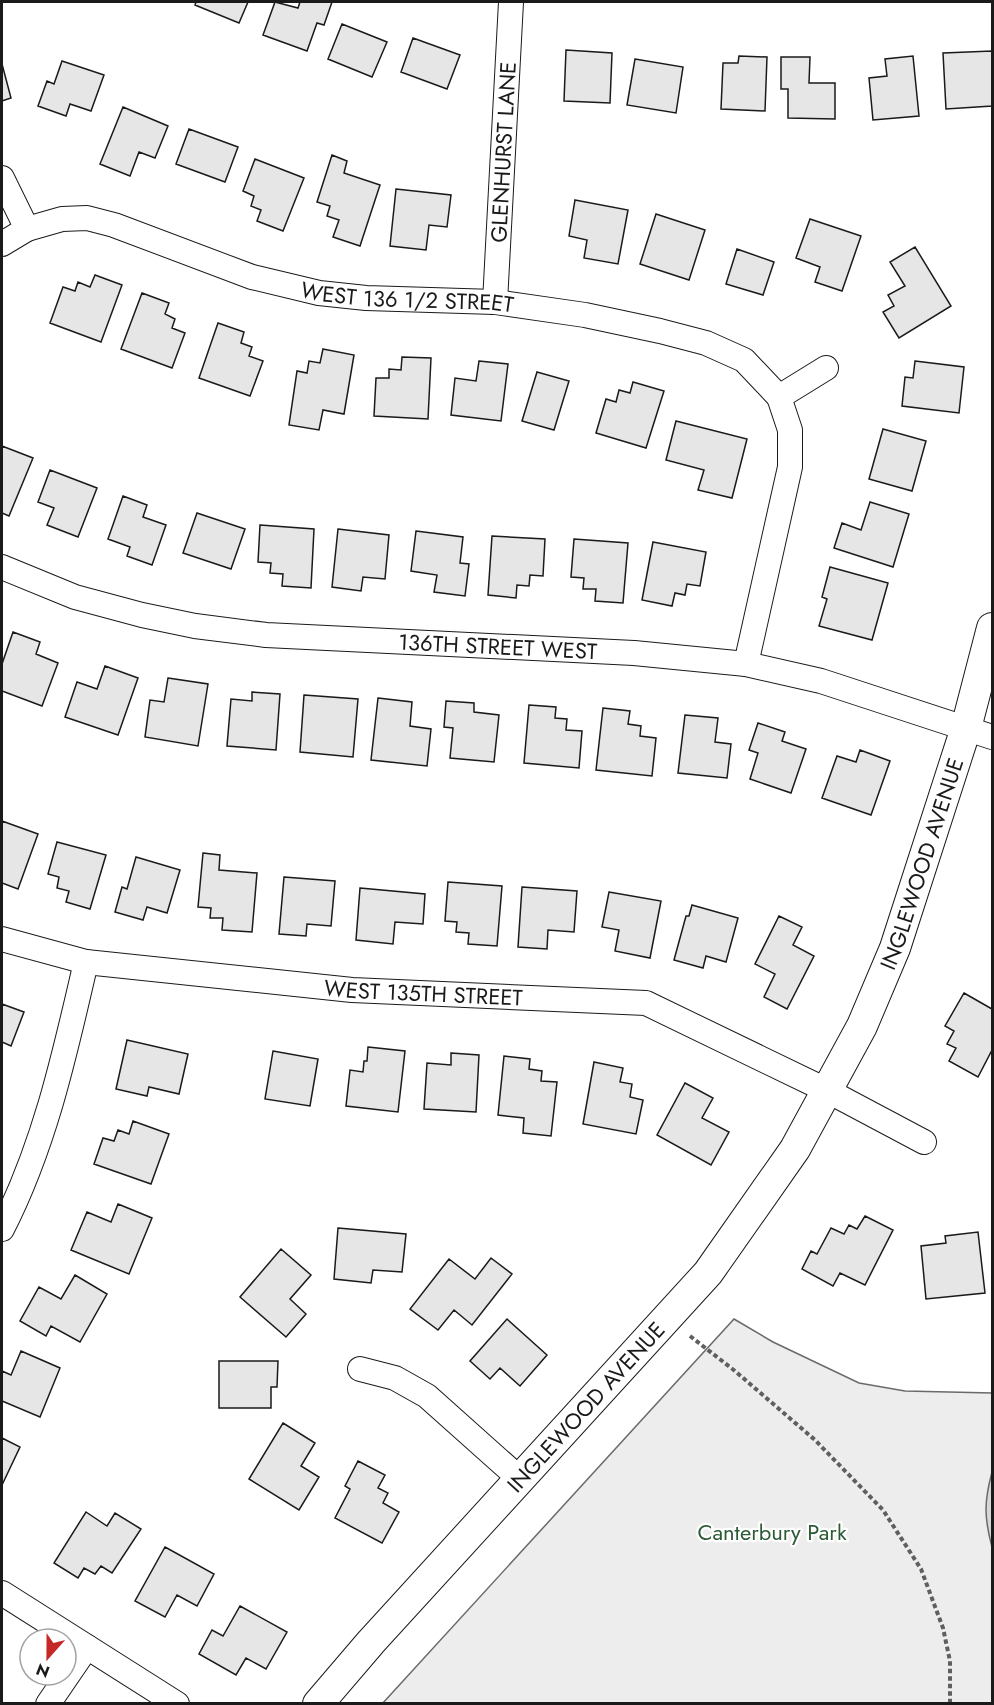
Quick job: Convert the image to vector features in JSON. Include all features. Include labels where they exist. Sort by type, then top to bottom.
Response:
[{"type":"street","name":"GLENHURST LANE","points":[[495,302],[511,2]]},
{"type":"street","points":[[2,178],[27,229]]},
{"type":"street","name":"WEST 136 1/2 STREET","points":[[2,244],[27,229],[62,219],[87,218],[114,225],[252,277],[319,293],[366,298],[495,302],[585,315],[706,343],[744,360],[779,397]]},
{"type":"street","points":[[746,664],[790,467],[790,430],[779,397],[826,368]]},
{"type":"street","name":"136TH STREET WEST","points":[[2,567],[75,597],[195,626],[266,635],[634,653],[746,664],[821,681],[979,732]]},
{"type":"street","name":"INGLEWOOD AVENUE","points":[[318,1704],[371,1642],[708,1274],[795,1149],[862,1026],[895,948],[979,732],[993,628]]},
{"type":"street","name":"WEST 135TH STREET","points":[[2,939],[86,962],[352,990],[646,1003],[828,1091]]},
{"type":"street","points":[[2,1229],[32,1159],[56,1090],[86,962]]},
{"type":"street","points":[[828,1091],[924,1142]]},
{"type":"street","points":[[360,1369],[395,1378],[427,1396],[520,1479]]},
{"type":"street","points":[[2,1593],[177,1704]]},
{"type":"street","points":[[48,1704],[87,1647]]},
{"type":"path","points":[[670,1315],[691,1337],[735,1371],[815,1440],[883,1510],[921,1569],[943,1628],[950,1661],[950,1704]]},
{"type":"shaded area","name":"Canterbury Park","points":[[734,1319],[773,1342],[859,1383],[905,1391],[992,1393],[992,1703],[382,1704]]},
{"type":"shaded area","points":[[992,1472],[992,1547],[986,1510],[987,1492]]},
{"type":"building","points":[[196,2],[248,2],[239,23],[195,5]]},
{"type":"building","points":[[275,2],[298,8],[300,2],[332,2],[324,25],[317,23],[307,51],[263,35]]},
{"type":"building","points":[[342,24],[387,42],[372,77],[328,59]]},
{"type":"building","points":[[413,38],[460,55],[447,89],[401,72]]},
{"type":"building","points":[[566,50],[612,53],[610,103],[564,101]]},
{"type":"building","points":[[992,51],[992,106],[946,109],[943,53]]},
{"type":"building","points":[[739,56],[767,57],[765,111],[721,109],[723,63],[738,63]]},
{"type":"building","points":[[913,56],[919,116],[873,120],[869,78],[887,76],[885,59]]},
{"type":"building","points":[[781,57],[810,57],[809,83],[835,83],[835,119],[788,118],[788,89],[781,89]]},
{"type":"building","points":[[635,59],[683,67],[676,113],[627,105]]},
{"type":"building","points":[[62,61],[104,75],[91,111],[70,104],[66,116],[38,106],[47,81],[54,84]]},
{"type":"building","points":[[2,64],[11,98],[2,101]]},
{"type":"building","points":[[123,107],[168,126],[155,158],[139,152],[130,176],[100,164]]},
{"type":"building","points":[[189,129],[238,147],[225,182],[176,164]]},
{"type":"building","points":[[332,155],[347,161],[344,173],[380,185],[360,246],[333,237],[339,220],[327,216],[330,206],[317,202]]},
{"type":"building","points":[[255,159],[304,178],[283,231],[257,221],[261,210],[251,206],[254,196],[243,191]]},
{"type":"building","points":[[396,189],[451,195],[447,227],[429,225],[426,250],[390,246]]},
{"type":"building","points":[[575,200],[628,210],[618,264],[584,258],[587,240],[569,236]]},
{"type":"building","points":[[656,214],[705,230],[689,280],[640,264]]},
{"type":"building","points":[[810,219],[861,236],[842,291],[815,282],[820,267],[796,258]]},
{"type":"building","points":[[915,247],[951,306],[899,338],[883,312],[894,306],[888,295],[905,286],[890,262]]},
{"type":"building","points":[[737,249],[774,262],[763,295],[726,284]]},
{"type":"building","points":[[95,275],[122,285],[101,342],[50,323],[63,287],[75,291],[78,282],[90,287]]},
{"type":"building","points":[[142,293],[169,303],[165,314],[175,319],[172,328],[185,333],[172,368],[121,349]]},
{"type":"building","points":[[218,323],[244,332],[241,343],[252,347],[249,356],[263,361],[250,396],[199,378]]},
{"type":"building","points":[[323,349],[354,355],[344,414],[323,410],[319,430],[289,425],[297,371],[307,373],[309,361],[320,363]]},
{"type":"building","points":[[402,357],[431,358],[428,419],[374,416],[376,378],[389,378],[389,369],[401,370]]},
{"type":"building","points":[[479,361],[508,364],[501,421],[451,415],[455,378],[476,381]]},
{"type":"building","points":[[915,361],[964,367],[959,413],[902,406],[905,377],[913,378]]},
{"type":"building","points":[[537,372],[569,381],[554,430],[522,421]]},
{"type":"building","points":[[633,382],[664,391],[646,448],[596,433],[606,399],[616,402],[619,390],[630,393]]},
{"type":"building","points":[[676,421],[747,439],[732,498],[698,490],[704,470],[666,460]]},
{"type":"building","points":[[883,429],[926,441],[912,491],[869,479]]},
{"type":"building","points":[[2,446],[33,458],[9,516],[2,513]]},
{"type":"building","points":[[50,470],[97,488],[78,537],[47,525],[54,508],[38,502]]},
{"type":"building","points":[[123,496],[147,505],[143,517],[166,525],[152,565],[127,556],[130,547],[108,539]]},
{"type":"building","points":[[870,502],[909,514],[893,567],[834,548],[842,523],[861,530]]},
{"type":"building","points":[[197,513],[245,529],[231,569],[183,553]]},
{"type":"building","points":[[260,525],[314,529],[311,588],[282,586],[283,574],[270,573],[271,563],[258,562]]},
{"type":"building","points":[[338,529],[389,535],[385,579],[363,577],[361,591],[332,587]]},
{"type":"building","points":[[416,531],[463,537],[460,563],[469,564],[465,596],[434,592],[437,575],[411,571]]},
{"type":"building","points":[[492,536],[545,539],[543,576],[530,575],[529,586],[517,585],[516,598],[488,595]]},
{"type":"building","points":[[574,539],[628,543],[623,603],[595,601],[596,589],[583,589],[584,578],[571,577]]},
{"type":"building","points":[[653,542],[706,552],[700,586],[687,584],[685,595],[675,593],[672,606],[642,600]]},
{"type":"building","points":[[830,567],[888,583],[872,640],[819,626],[827,599],[822,597]]},
{"type":"building","points":[[13,632],[40,642],[36,654],[58,663],[42,706],[2,691],[2,664]]},
{"type":"building","points":[[105,666],[138,678],[118,735],[65,717],[77,682],[97,689]]},
{"type":"building","points":[[168,678],[208,684],[198,746],[145,737],[150,700],[164,702]]},
{"type":"building","points":[[252,692],[280,694],[276,750],[227,746],[231,699],[252,701]]},
{"type":"building","points":[[304,695],[358,699],[353,757],[300,752]]},
{"type":"building","points":[[378,698],[412,702],[410,726],[431,729],[427,766],[371,760]]},
{"type":"building","points":[[446,701],[474,703],[474,712],[499,715],[494,762],[450,758],[453,728],[444,727]]},
{"type":"building","points":[[529,705],[556,707],[555,718],[567,719],[566,730],[582,731],[579,768],[524,763]]},
{"type":"building","points":[[603,708],[630,711],[628,724],[641,726],[640,736],[656,738],[652,776],[596,770]]},
{"type":"building","points":[[685,715],[718,718],[715,742],[731,744],[727,778],[678,773]]},
{"type":"building","points":[[758,723],[785,732],[782,741],[806,749],[791,793],[750,779],[758,753],[749,750]]},
{"type":"building","points":[[860,750],[890,761],[871,815],[822,798],[837,756],[856,762]]},
{"type":"building","points":[[2,821],[38,834],[18,889],[2,883]]},
{"type":"building","points":[[57,842],[106,855],[90,909],[66,902],[69,891],[57,888],[59,877],[48,874]]},
{"type":"building","points":[[203,853],[220,855],[219,870],[257,873],[252,932],[222,930],[223,918],[210,918],[211,908],[198,907]]},
{"type":"building","points":[[136,857],[180,870],[167,913],[147,907],[143,920],[115,912],[122,887],[127,889]]},
{"type":"building","points":[[284,877],[335,881],[331,926],[307,924],[306,936],[279,934]]},
{"type":"building","points":[[448,882],[502,886],[497,946],[468,944],[469,933],[456,932],[457,922],[445,921]]},
{"type":"building","points":[[522,887],[577,891],[574,932],[548,930],[547,949],[518,947]]},
{"type":"building","points":[[360,888],[425,894],[423,924],[395,922],[393,944],[356,940]]},
{"type":"building","points":[[609,892],[661,901],[650,958],[615,951],[619,930],[602,927]]},
{"type":"building","points":[[692,905],[738,918],[726,962],[706,956],[703,968],[674,960],[686,916],[689,916]]},
{"type":"building","points":[[779,916],[802,927],[793,945],[814,956],[787,1009],[764,997],[775,974],[755,964]]},
{"type":"building","points":[[964,993],[992,1009],[992,1050],[978,1077],[949,1061],[956,1048],[947,1044],[954,1031],[945,1026]]},
{"type":"building","points":[[2,1004],[24,1012],[11,1046],[2,1042]]},
{"type":"building","points":[[127,1040],[188,1054],[179,1094],[149,1087],[147,1096],[116,1089]]},
{"type":"building","points":[[368,1047],[405,1051],[398,1112],[346,1106],[350,1070],[363,1072]]},
{"type":"building","points":[[273,1051],[318,1059],[310,1106],[265,1099]]},
{"type":"building","points":[[451,1053],[479,1055],[476,1112],[424,1109],[427,1063],[451,1065]]},
{"type":"building","points":[[504,1056],[530,1059],[529,1069],[542,1071],[541,1081],[557,1082],[551,1136],[523,1133],[524,1118],[498,1115]]},
{"type":"building","points":[[594,1062],[623,1068],[620,1082],[632,1084],[630,1097],[643,1100],[636,1134],[583,1124]]},
{"type":"building","points":[[685,1083],[713,1098],[702,1118],[729,1132],[711,1165],[657,1135]]},
{"type":"building","points":[[133,1121],[169,1134],[151,1184],[94,1164],[103,1138],[114,1141],[118,1130],[129,1134]]},
{"type":"building","points":[[118,1204],[152,1218],[129,1274],[71,1250],[87,1212],[111,1222]]},
{"type":"building","points":[[865,1216],[893,1230],[865,1285],[840,1273],[833,1286],[802,1269],[811,1251],[817,1254],[831,1228],[844,1234],[849,1225],[857,1229]]},
{"type":"building","points":[[338,1228],[406,1234],[402,1272],[373,1270],[371,1283],[334,1279]]},
{"type":"building","points":[[978,1232],[985,1293],[926,1299],[921,1246],[946,1243],[945,1236]]},
{"type":"building","points":[[281,1249],[311,1275],[290,1299],[306,1314],[286,1337],[240,1297]]},
{"type":"building","points":[[491,1258],[512,1274],[472,1325],[454,1310],[438,1330],[410,1309],[449,1259],[475,1279]]},
{"type":"building","points":[[75,1275],[107,1294],[80,1342],[51,1326],[46,1336],[20,1321],[39,1287],[61,1299]]},
{"type":"building","points":[[507,1319],[547,1355],[520,1386],[500,1368],[490,1379],[470,1361]]},
{"type":"building","points":[[21,1351],[60,1368],[40,1417],[2,1401],[2,1371],[11,1375]]},
{"type":"building","points":[[219,1361],[278,1361],[277,1387],[271,1387],[271,1408],[219,1408]]},
{"type":"building","points":[[283,1423],[315,1443],[301,1466],[319,1477],[299,1510],[249,1479]]},
{"type":"building","points":[[2,1438],[20,1447],[2,1485]]},
{"type":"building","points":[[358,1461],[385,1475],[378,1488],[388,1493],[383,1503],[399,1512],[382,1543],[335,1518],[350,1489],[345,1486]]},
{"type":"building","points":[[86,1512],[107,1526],[115,1513],[141,1529],[112,1573],[101,1566],[95,1574],[84,1568],[78,1578],[54,1563]]},
{"type":"building","points":[[165,1547],[214,1574],[197,1606],[177,1595],[165,1617],[135,1601]]},
{"type":"building","points":[[240,1606],[287,1632],[266,1669],[246,1658],[236,1675],[199,1654],[212,1630],[223,1636]]}]
